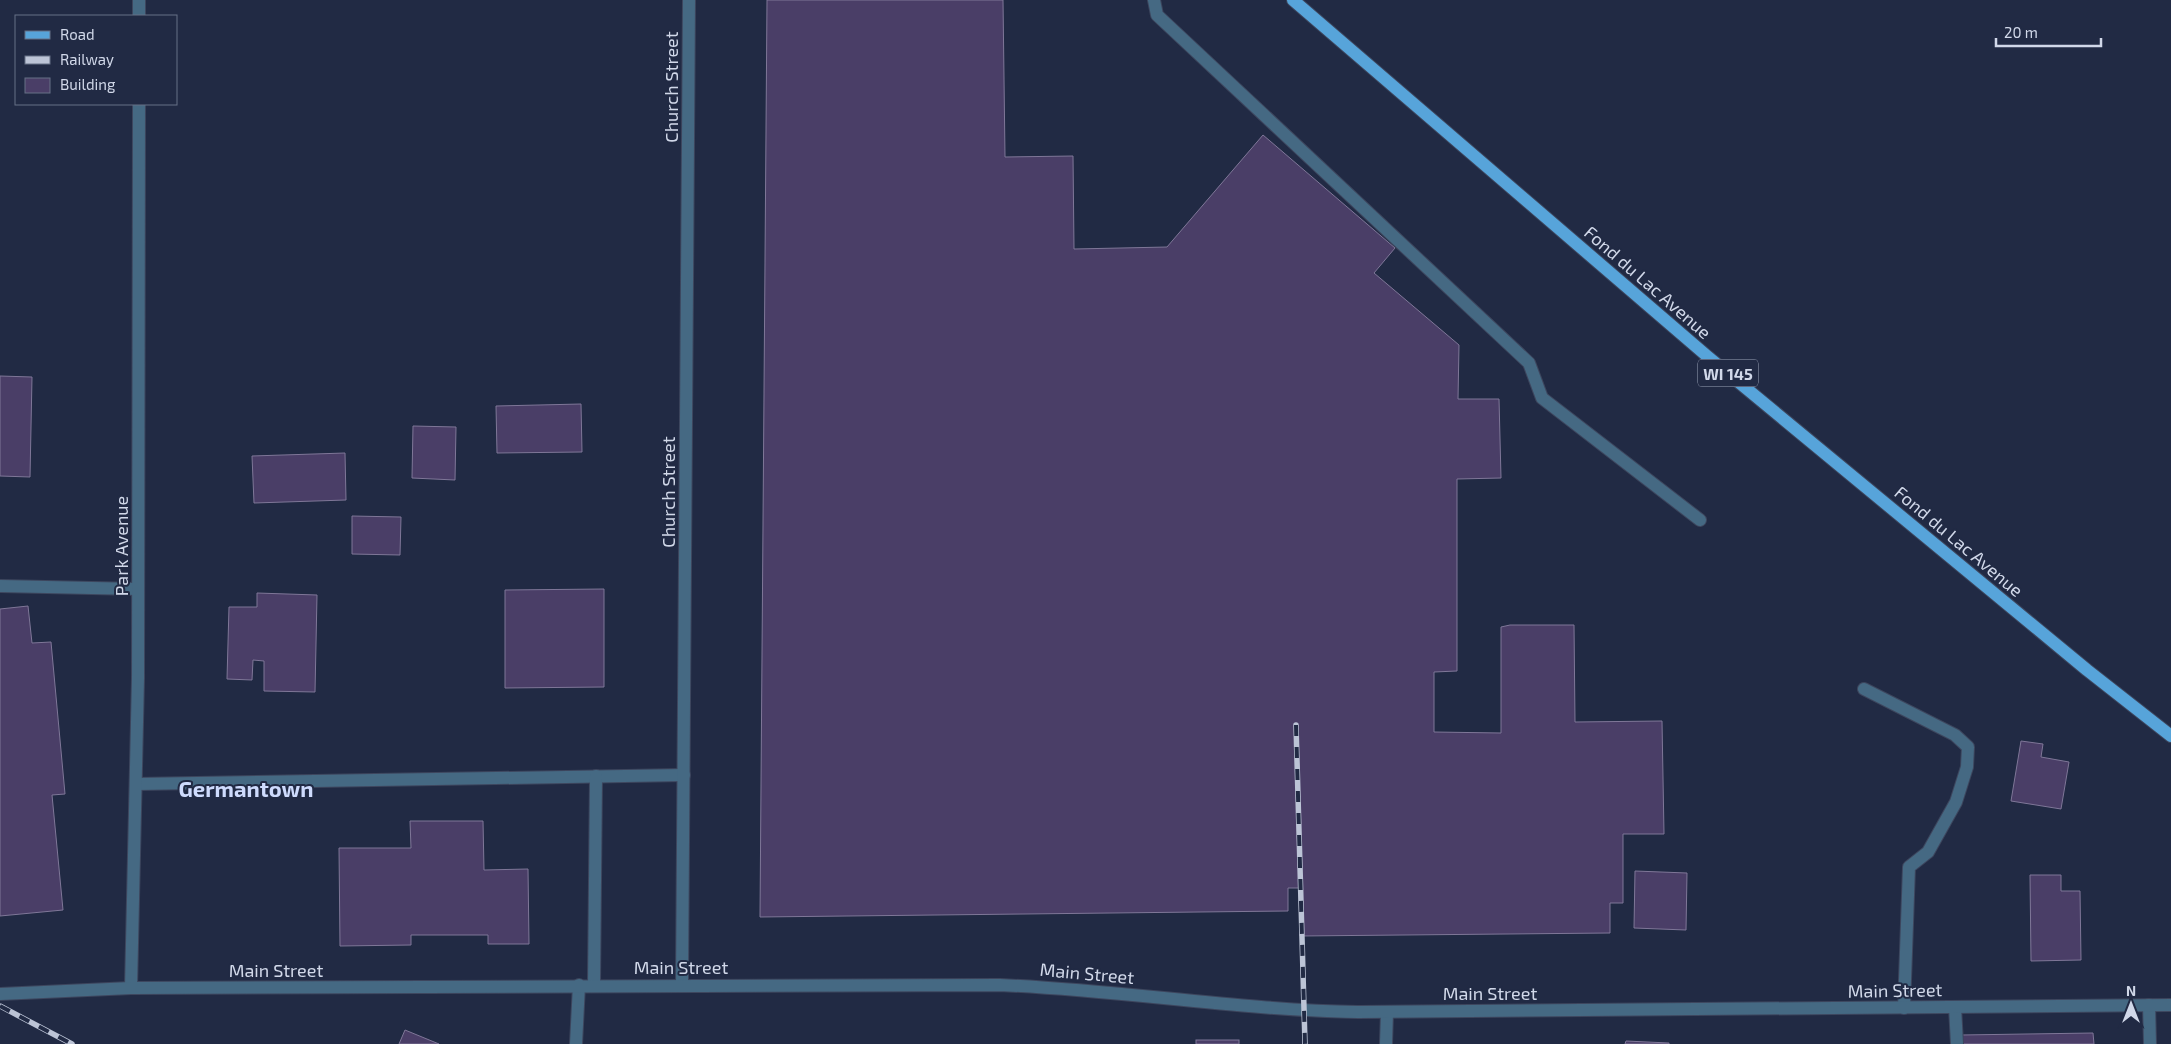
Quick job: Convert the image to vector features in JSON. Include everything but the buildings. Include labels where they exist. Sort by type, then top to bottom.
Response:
[{"type":"main road","name":"Fond du Lac Avenue","points":[[1294,0],[1707,356],[2086,670],[2171,736]]},
{"type":"street","points":[[138,15],[139,0]]},
{"type":"street","name":"Church Street","points":[[682,984],[689,0]]},
{"type":"street","points":[[1154,0],[1157,15],[1529,363],[1542,398],[1700,520]]},
{"type":"street","name":"Park Avenue","points":[[131,988],[138,589],[138,105]]},
{"type":"street","points":[[0,586],[138,589]]},
{"type":"street","points":[[1864,689],[1955,735],[1968,747],[1968,767],[1956,802],[1928,852],[1909,867],[1904,1008]]},
{"type":"street","points":[[136,784],[684,775]]},
{"type":"street","points":[[594,985],[596,776]]},
{"type":"street","name":"Main Street","points":[[0,994],[131,988],[682,984],[1000,985],[1066,988],[1304,1011],[1387,1012],[2171,1005]]},
{"type":"street","points":[[576,1044],[580,985]]},
{"type":"street","points":[[2149,1005],[2150,1044]]},
{"type":"street","points":[[1955,1007],[1957,1044]]},
{"type":"street","points":[[1386,1044],[1387,1012]]},
{"type":"railway","points":[[1296,725],[1305,1044]]},
{"type":"railway","points":[[0,1006],[72,1044]]},
{"type":"district","name":"Germantown","points":[[246,788]]}]
